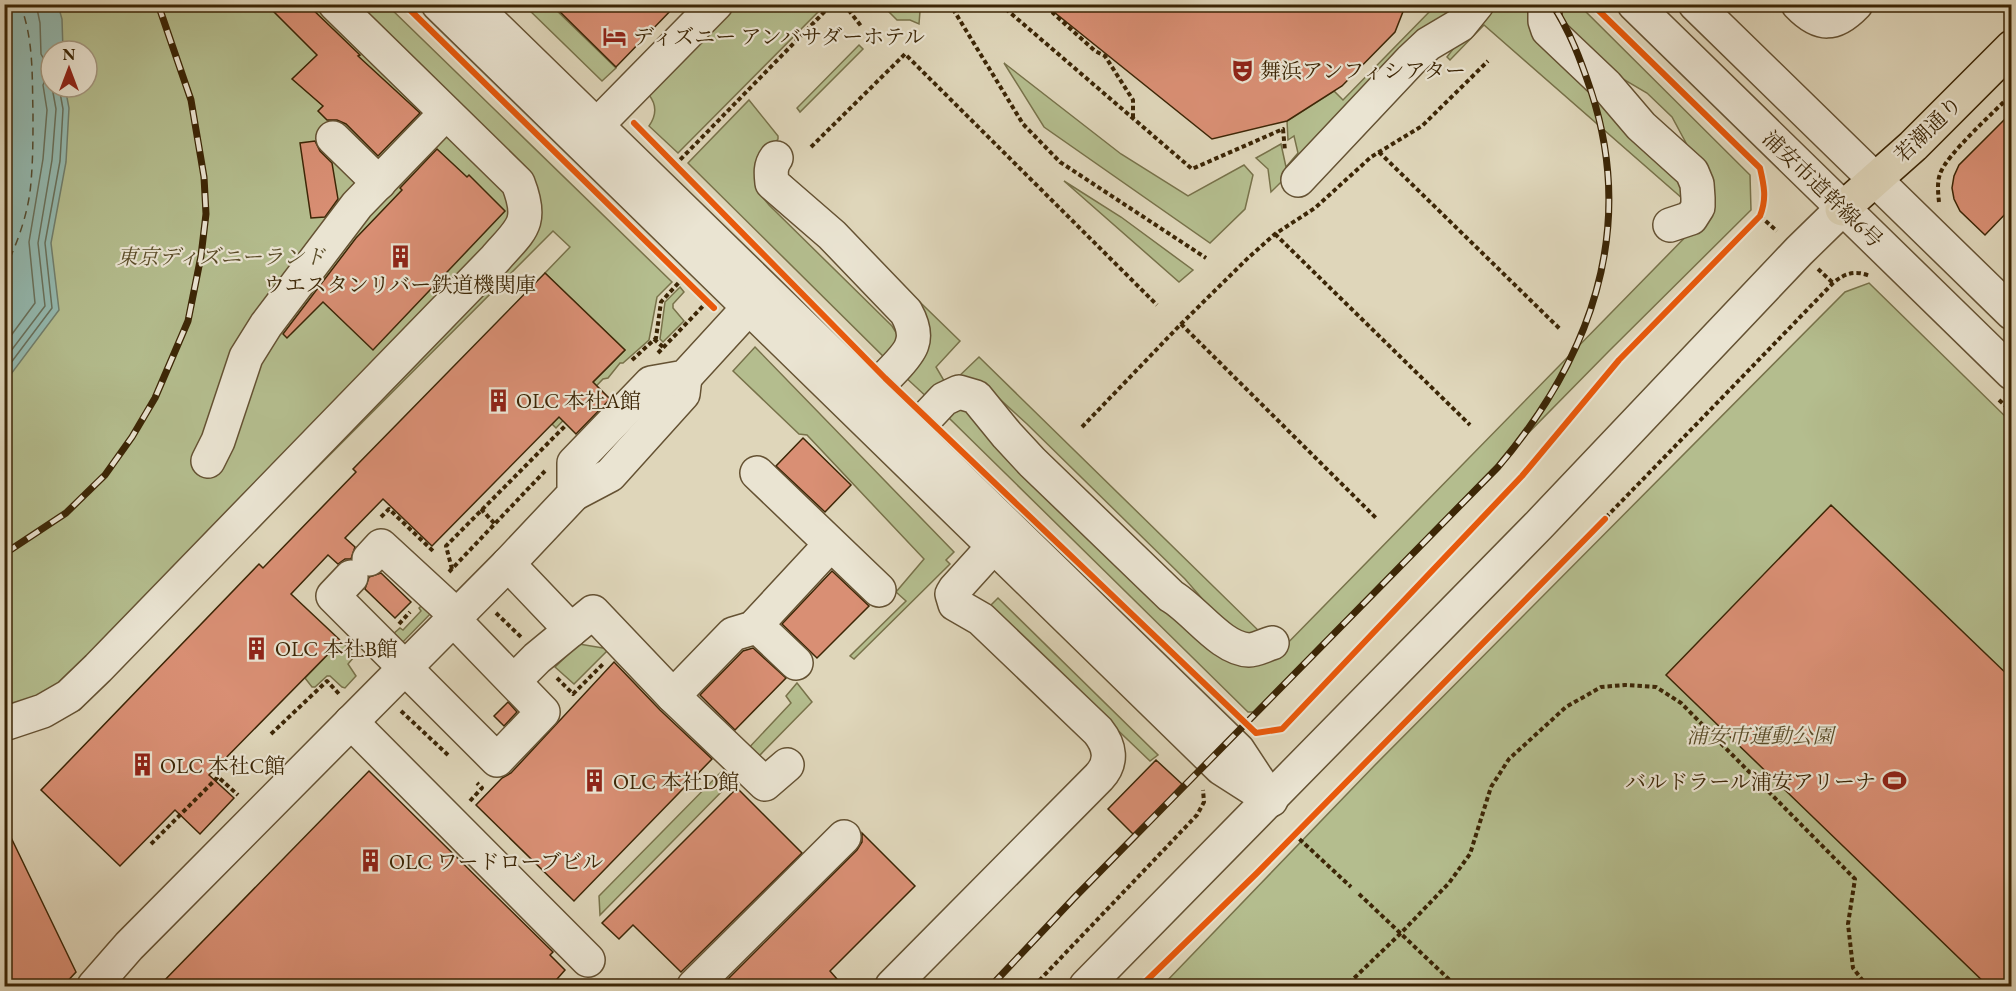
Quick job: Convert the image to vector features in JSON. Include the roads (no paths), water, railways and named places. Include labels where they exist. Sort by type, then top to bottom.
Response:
[{"type":"main road","name":"若潮通り","points":[[1842,209],[1913,146],[2012,47]]},
{"type":"street","points":[[4,724],[43,711],[69,696],[84,682],[495,259],[519,231],[526,215],[525,200],[518,183],[335,4]]},
{"type":"street","points":[[438,4],[756,300],[871,393],[913,432],[1238,750],[1270,800]]},
{"type":"street","points":[[472,4],[596,126],[756,300],[993,547],[1221,768],[1270,800]]},
{"type":"street","points":[[1545,4],[1545,21],[1548,30],[1606,85],[1641,126],[1692,172],[1697,184],[1698,207],[1691,218],[1670,225]]},
{"type":"street","name":"浦安市道幹線6号","points":[[1695,4],[2012,313]]},
{"type":"street","points":[[1798,4],[1815,19],[1829,22],[1843,18],[1856,4]]},
{"type":"street","points":[[596,126],[710,7]]},
{"type":"street","points":[[1298,180],[1411,60],[1428,44],[1469,15]]},
{"type":"street","name":"浦安市道幹線6号","points":[[1626,17],[1891,254],[2003,384]]},
{"type":"street","points":[[208,460],[218,441],[246,357],[267,325],[357,205],[446,113]]},
{"type":"street","points":[[333,138],[379,183]]},
{"type":"street","points":[[774,171],[906,312],[912,322],[913,344],[871,393]]},
{"type":"street","points":[[1086,987],[1539,525],[1799,251],[1842,209]]},
{"type":"street","points":[[94,987],[129,946],[347,710],[404,668],[574,494],[574,463],[651,383],[685,377],[756,300]]},
{"type":"street","points":[[913,432],[944,399],[959,392],[976,398],[1032,462],[1171,596],[1184,604],[1228,644],[1250,650],[1272,643]]},
{"type":"street","points":[[757,473],[879,590]]},
{"type":"street","points":[[673,696],[734,634],[753,628],[830,545]]},
{"type":"street","points":[[381,546],[441,580],[455,617],[543,712],[497,760],[333,596],[381,546]]},
{"type":"street","points":[[892,987],[1100,777],[1108,766],[1109,758],[1105,742],[1098,732],[981,619],[955,604],[952,594],[955,589],[993,547]]},
{"type":"street","points":[[508,564],[571,630]]},
{"type":"street","points":[[514,681],[537,658],[593,612],[673,696],[765,784],[787,765]]},
{"type":"street","points":[[756,625],[796,663]]},
{"type":"street","points":[[347,710],[588,960]]},
{"type":"street","points":[[694,987],[844,837]]},
{"type":"water","points":[[5,4],[58,5],[62,19],[63,39],[39,39],[39,99],[67,99],[69,108],[66,162],[51,243],[59,310],[8,378],[5,387]]},
{"type":"railway","points":[[4,554],[66,513],[105,475],[132,437],[155,398],[188,321],[201,256],[206,214],[204,177],[191,100],[158,4]]},
{"type":"railway","points":[[991,986],[1074,898],[1498,467],[1530,426],[1558,382],[1580,337],[1596,291],[1606,243],[1609,194],[1604,143],[1591,91],[1574,46],[1552,4]]},
{"type":"place","name":"ディズニー アンバサダーホテル","points":[[615,36]]},
{"type":"place","name":"舞浜アンフィシアター","points":[[1242,70]]},
{"type":"place","name":"ウエスタンリバー鉄道機関庫","points":[[400,256]]},
{"type":"place","name":"OLC 本社A館","points":[[498,400]]},
{"type":"place","name":"OLC 本社B館","points":[[257,648]]},
{"type":"place","name":"OLC 本社C館","points":[[142,765]]},
{"type":"place","name":"OLC 本社D館","points":[[595,781]]},
{"type":"place","name":"バルドラール浦安アリーナ","points":[[1894,781]]},
{"type":"place","name":"OLC ワードローブビル","points":[[371,861]]},
{"type":"park label","name":"東京ディズニーランド","points":[[221,256]]},
{"type":"park label","name":"浦安市運動公園","points":[[1760,735]]}]
